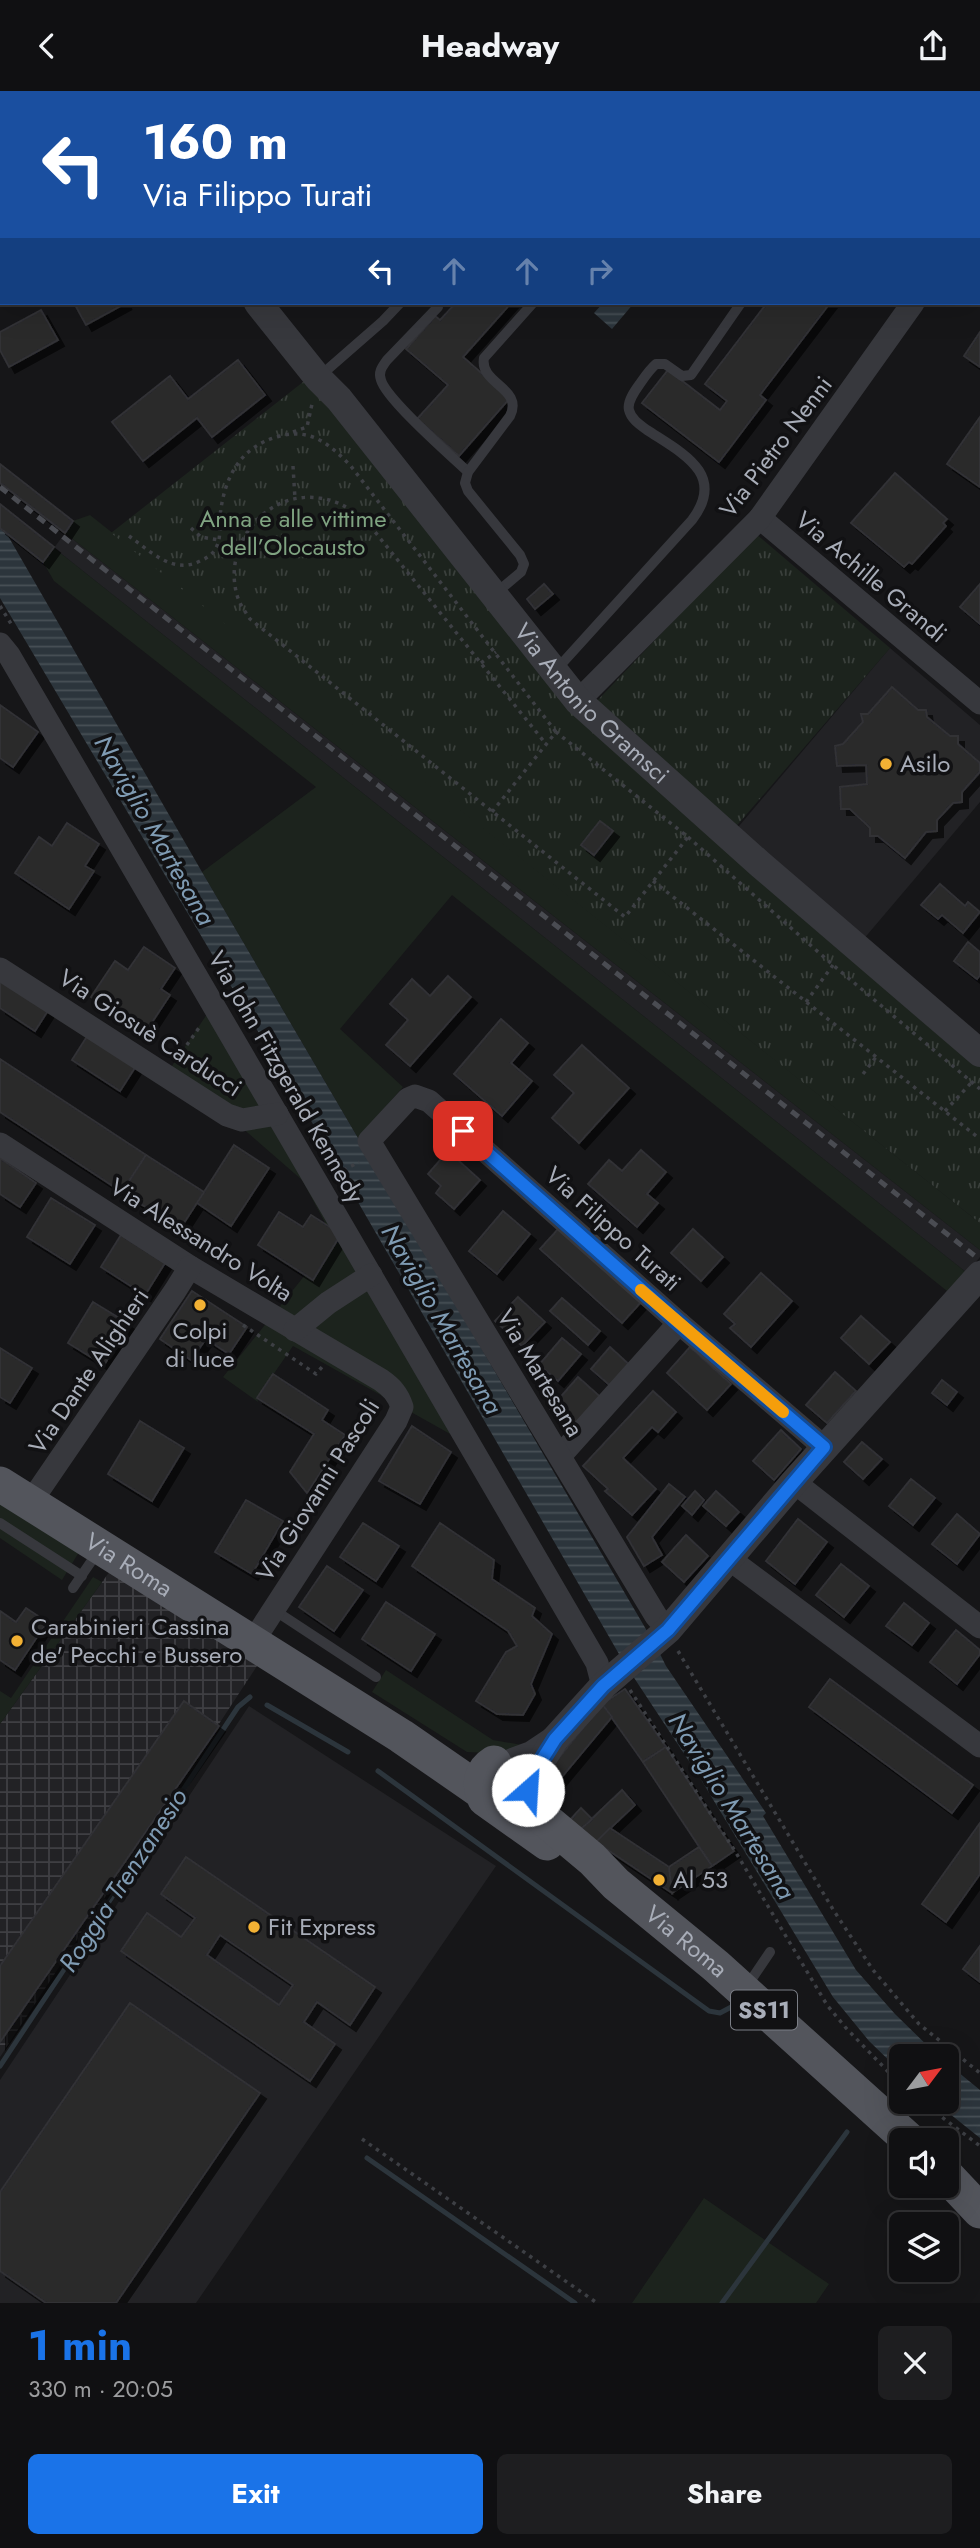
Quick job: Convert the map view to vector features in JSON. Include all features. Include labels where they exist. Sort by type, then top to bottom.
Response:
[{"type":"main road","name":"Via Roma","points":[[0,1484],[401,1736],[508,1783],[537,1813],[592,1859],[616,1884],[744,1992],[896,2128]]},
{"type":"main road","points":[[959,2189],[980,2211]]},
{"type":"street","name":"Via Antonio Gramsci","points":[[260,305],[317,378],[339,399],[578,701],[761,865],[980,1053]]},
{"type":"street","name":"Via Pietro Nenni","points":[[578,701],[760,519],[912,305]]},
{"type":"street","name":"Via Achille Grandi","points":[[760,519],[980,703]]},
{"type":"street","name":"Via John Fitzgerald Kennedy","points":[[0,644],[9,655],[597,1663],[616,1675]]},
{"type":"street","name":"Via Giosuè Carducci","points":[[0,968],[233,1118],[242,1120],[277,1114]]},
{"type":"street","name":"Via Filippo Turati","points":[[365,1151],[408,1099],[415,1096],[425,1098],[679,1323],[824,1447]]},
{"type":"street","name":"Via Alessandro Volta","points":[[0,1144],[295,1330],[328,1303],[370,1275]]},
{"type":"street","name":"Via Martesana","points":[[365,1151],[560,1456],[656,1616],[661,1636]]},
{"type":"street","name":"Via Dante Alighieri","points":[[30,1503],[176,1291],[190,1266]]},
{"type":"street","points":[[508,1783],[555,1739],[616,1675],[661,1636],[824,1447],[980,1275]]},
{"type":"street","points":[[560,1456],[679,1323]]},
{"type":"street","name":"Via Giovanni Pascoli","points":[[252,1643],[396,1421],[402,1407],[398,1397],[387,1385],[295,1330]]},
{"type":"street","points":[[794,1482],[980,1627]]},
{"type":"street","points":[[728,1558],[980,1746]]},
{"type":"lane","points":[[317,378],[398,305]]},
{"type":"lane","points":[[493,595],[521,572],[524,564],[520,555],[468,491],[465,483],[468,472],[514,407],[510,394],[487,373],[484,358],[531,305]]},
{"type":"lane","points":[[554,672],[692,520],[705,501],[706,484],[700,471],[683,454],[635,420],[628,409],[639,385],[656,364],[664,364],[682,376],[694,372],[740,305]]},
{"type":"lane","points":[[438,307],[384,364],[380,377],[396,402],[468,472]]},
{"type":"lane","points":[[0,1523],[82,1576]]},
{"type":"lane","points":[[73,1588],[101,1548]]},
{"type":"lane","points":[[274,1610],[376,1677]]},
{"type":"lane","points":[[744,1992],[770,1952]]},
{"type":"path","points":[[129,536],[164,562],[185,566],[214,552],[219,540],[222,498],[228,479],[239,461],[252,448],[270,438],[307,427],[317,378]]},
{"type":"path","points":[[292,433],[304,434],[331,445],[350,465],[556,732],[688,837],[980,1089]]},
{"type":"path","points":[[293,466],[295,500]]},
{"type":"path","points":[[546,744],[367,522],[350,508],[316,497],[281,504],[255,520],[240,544],[235,559],[239,601],[250,619],[625,917],[688,837]]},
{"type":"path","points":[[191,528],[201,537],[219,540]]},
{"type":"path","points":[[481,663],[496,652]]},
{"type":"path","points":[[492,812],[556,732]]},
{"type":"path","points":[[653,881],[980,1139]]},
{"type":"path","points":[[806,1002],[834,965]]},
{"type":"path","points":[[166,1075],[214,1006]]},
{"type":"path","points":[[863,1074],[876,1057]]},
{"type":"path","points":[[945,1111],[972,1082]]},
{"type":"path","points":[[336,1174],[365,1151]]},
{"type":"path","points":[[661,1636],[692,1677],[873,1970],[919,2024],[980,2073]]},
{"type":"path","points":[[616,1675],[735,1851],[827,2005],[889,2073]]},
{"type":"path","points":[[938,2114],[980,2146]]},
{"type":"path","points":[[362,2140],[597,2303]]},
{"type":"shaded area","points":[[65,533],[980,1250],[980,1257],[967,1273],[54,548]]},
{"type":"shaded area","name":"Asilo","points":[[890,648],[980,725],[980,802],[862,941],[734,832]]},
{"type":"shaded area","points":[[110,1571],[259,1663],[0,2057],[0,1724]]},
{"type":"shaded area","points":[[249,1706],[496,1866],[196,2303],[0,2303],[0,2080]]},
{"type":"green space","name":"Anna e alle vittime dell’Olocausto","points":[[312,375],[572,709],[980,1059],[980,1223],[111,533]]},
{"type":"green space","points":[[90,515],[980,1223],[980,1250],[65,533],[73,521]]},
{"type":"green space","points":[[756,534],[890,648],[733,830],[596,702]]},
{"type":"green space","points":[[54,548],[967,1273],[947,1291],[452,895],[340,1029],[403,1087],[358,1138],[202,872],[316,787],[54,581],[43,562]]},
{"type":"green space","points":[[216,1001],[477,1449],[293,1346],[257,1398],[258,1402],[223,1377],[334,1239],[302,1180],[232,1119],[165,1076]]},
{"type":"green space","points":[[0,1503],[79,1552],[62,1580],[0,1538]]},
{"type":"green space","points":[[93,1577],[102,1582],[0,1724],[0,1691],[11,1698]]},
{"type":"green space","points":[[386,1670],[493,1740],[528,1746],[489,1753],[467,1752],[372,1692]]},
{"type":"green space","points":[[704,2198],[829,2284],[816,2303],[632,2303]]},
{"type":"water","points":[[601,305],[632,305],[612,329],[594,313]]},
{"type":"water","name":"Naviglio Martesana","points":[[0,522],[666,1666],[766,1813],[763,1816],[856,1970],[926,2044],[889,2044],[889,2060],[869,2041],[833,1997],[700,1778],[623,1661],[306,1112],[0,598]]},
{"type":"water","points":[[959,2073],[980,2090],[980,2138],[950,2114],[959,2114]]},
{"type":"building","points":[[75,305],[122,305],[86,325]]},
{"type":"building","points":[[454,305],[509,305],[463,357],[510,398],[459,456],[417,419],[448,385],[406,349],[435,316],[440,320]]},
{"type":"building","points":[[765,305],[828,305],[760,395],[766,400],[719,462],[642,403],[668,370],[720,410],[727,401],[705,384]]},
{"type":"building","points":[[41,310],[58,340],[9,367],[0,350],[0,332]]},
{"type":"building","points":[[980,332],[980,367],[964,356]]},
{"type":"building","points":[[238,360],[265,395],[212,437],[197,418],[143,461],[112,422],[170,376],[188,399]]},
{"type":"building","points":[[980,417],[980,487],[947,464]]},
{"type":"building","points":[[0,464],[73,521],[65,533],[0,483]]},
{"type":"building","points":[[895,473],[947,519],[943,523],[946,526],[912,564],[909,562],[904,567],[851,523]]},
{"type":"building","points":[[0,504],[54,547],[43,562],[0,528]]},
{"type":"building","points":[[544,584],[553,594],[535,609],[527,599]]},
{"type":"building","points":[[980,584],[980,624],[960,607]]},
{"type":"building","name":"Asilo","points":[[892,687],[918,710],[926,710],[927,717],[950,736],[958,736],[958,744],[980,763],[980,772],[962,792],[962,802],[953,803],[937,820],[937,831],[926,832],[905,858],[878,836],[870,836],[870,828],[850,809],[841,809],[840,787],[867,784],[866,765],[837,766],[835,746],[843,744],[863,722],[861,714],[868,714]]},
{"type":"building","points":[[0,705],[38,732],[13,767],[0,758]]},
{"type":"building","points":[[600,821],[613,831],[594,855],[581,845]]},
{"type":"building","points":[[67,823],[99,844],[85,866],[94,871],[69,909],[15,873],[39,837],[52,846]]},
{"type":"building","points":[[940,884],[965,906],[968,902],[980,912],[963,933],[942,915],[938,919],[921,905]]},
{"type":"building","points":[[968,942],[980,952],[980,975],[977,979],[954,961]]},
{"type":"building","points":[[144,947],[175,968],[161,989],[170,995],[145,1033],[91,997],[115,961],[128,970]]},
{"type":"building","points":[[448,976],[471,997],[410,1066],[386,1045],[408,1020],[390,1004],[412,979],[430,996]]},
{"type":"building","points":[[0,979],[51,1006],[35,1031],[0,1008]]},
{"type":"building","points":[[501,1019],[528,1043],[511,1063],[532,1081],[502,1116],[454,1074]]},
{"type":"building","points":[[88,1035],[136,1066],[120,1091],[72,1060]]},
{"type":"building","points":[[582,1045],[629,1088],[579,1143],[552,1118],[574,1093],[554,1075]]},
{"type":"building","points":[[0,1059],[146,1155],[122,1192],[0,1112]]},
{"type":"building","points":[[234,1145],[269,1168],[231,1226],[197,1203]]},
{"type":"building","points":[[641,1150],[666,1172],[647,1194],[658,1203],[637,1227],[588,1184],[609,1160],[622,1171]]},
{"type":"building","points":[[448,1151],[480,1180],[454,1209],[436,1193],[441,1186],[428,1174]]},
{"type":"building","points":[[146,1155],[204,1192],[180,1229],[122,1192]]},
{"type":"building","points":[[0,1158],[36,1183],[20,1207],[0,1194]]},
{"type":"building","points":[[51,1198],[95,1225],[70,1264],[27,1237]]},
{"type":"building","points":[[503,1211],[530,1234],[497,1274],[469,1251]]},
{"type":"building","points":[[279,1212],[303,1227],[311,1215],[341,1234],[313,1280],[258,1245]]},
{"type":"building","points":[[560,1227],[642,1301],[622,1323],[540,1249]]},
{"type":"building","points":[[693,1229],[723,1257],[701,1281],[671,1253]]},
{"type":"building","points":[[121,1235],[165,1263],[145,1295],[101,1267]]},
{"type":"building","points":[[761,1273],[792,1301],[751,1347],[730,1328],[735,1324],[724,1314]]},
{"type":"building","points":[[192,1291],[247,1327],[229,1354],[206,1339],[191,1360],[160,1339]]},
{"type":"building","points":[[518,1297],[545,1322],[522,1346],[495,1321]]},
{"type":"building","points":[[562,1298],[600,1331],[588,1345],[550,1311]]},
{"type":"building","points":[[93,1302],[129,1324],[104,1365],[68,1343]]},
{"type":"building","points":[[861,1316],[890,1342],[869,1364],[841,1338]]},
{"type":"building","points":[[562,1338],[581,1354],[558,1381],[539,1365]]},
{"type":"building","points":[[610,1347],[633,1368],[614,1389],[591,1369]]},
{"type":"building","points":[[690,1347],[731,1384],[707,1410],[667,1373]]},
{"type":"building","points":[[0,1348],[32,1368],[10,1403],[0,1397]]},
{"type":"building","points":[[835,1372],[856,1391],[827,1423],[806,1405]]},
{"type":"building","points":[[273,1374],[328,1410],[322,1420],[345,1435],[307,1493],[290,1472],[314,1434],[257,1398]]},
{"type":"building","points":[[578,1377],[605,1401],[577,1433],[550,1409]]},
{"type":"building","points":[[942,1380],[957,1392],[947,1405],[932,1393]]},
{"type":"building","points":[[653,1391],[676,1412],[658,1432],[652,1427],[623,1458],[656,1489],[632,1515],[605,1491],[608,1489],[583,1466]]},
{"type":"building","points":[[140,1421],[184,1448],[152,1501],[108,1474]]},
{"type":"building","points":[[412,1426],[451,1452],[420,1504],[379,1481]]},
{"type":"building","points":[[781,1430],[801,1449],[774,1480],[753,1461]]},
{"type":"building","points":[[862,1442],[882,1459],[863,1479],[844,1462]]},
{"type":"building","points":[[911,1479],[935,1498],[913,1525],[889,1506]]},
{"type":"building","points":[[669,1484],[685,1497],[652,1537],[662,1555],[644,1566],[627,1537]]},
{"type":"building","points":[[695,1491],[704,1500],[692,1515],[682,1506]]},
{"type":"building","points":[[716,1491],[739,1512],[726,1526],[703,1506]]},
{"type":"building","points":[[246,1500],[283,1521],[252,1574],[215,1552]]},
{"type":"building","points":[[957,1514],[980,1534],[957,1564],[932,1544]]},
{"type":"building","points":[[798,1519],[827,1542],[795,1584],[766,1561]]},
{"type":"building","points":[[363,1523],[399,1546],[376,1581],[340,1557]]},
{"type":"building","points":[[440,1523],[494,1560],[492,1579],[535,1608],[532,1616],[552,1634],[531,1684],[535,1694],[523,1715],[497,1714],[476,1701],[506,1652],[517,1646],[508,1631],[412,1566]]},
{"type":"building","points":[[686,1535],[708,1556],[684,1582],[662,1562]]},
{"type":"building","points":[[841,1564],[869,1586],[844,1617],[816,1595]]},
{"type":"building","points":[[327,1566],[363,1590],[334,1631],[299,1607]]},
{"type":"building","points":[[386,1602],[435,1634],[411,1671],[362,1639]]},
{"type":"building","points":[[904,1603],[929,1623],[912,1645],[886,1626]]},
{"type":"building","name":"Carabinieri Cassina de' Pecchi e Bussero","points":[[26,1608],[47,1622],[15,1670],[0,1660],[0,1611],[16,1622]]},
{"type":"building","points":[[956,1630],[980,1650],[980,1654],[957,1684],[930,1662]]},
{"type":"building","points":[[830,1679],[973,1785],[952,1813],[809,1707]]},
{"type":"building","points":[[625,1689],[666,1747],[643,1762],[602,1704]]},
{"type":"building","points":[[184,1701],[219,1726],[0,2042],[0,1966]]},
{"type":"building","points":[[602,1704],[612,1717],[556,1784],[545,1775]]},
{"type":"building","points":[[666,1747],[734,1851],[712,1866],[643,1762]]},
{"type":"building","points":[[622,1790],[635,1805],[596,1842],[580,1830]]},
{"type":"building","points":[[581,1808],[592,1819],[580,1830],[569,1821]]},
{"type":"building","points":[[980,1823],[980,1874],[946,1922],[922,1904]]},
{"type":"building","points":[[610,1828],[669,1867],[672,1893],[596,1842]]},
{"type":"building","points":[[699,1847],[712,1866],[672,1893],[669,1867]]},
{"type":"building","points":[[186,1857],[375,1987],[350,2025],[317,2002],[304,2022],[335,2044],[310,2081],[121,1951],[147,1913],[181,1937],[195,1918],[161,1894]],"holes":[[[220,1935],[293,1985],[279,2005],[207,1955]]]},
{"type":"building","points":[[980,1946],[980,1982],[963,1969]]},
{"type":"building","points":[[130,2003],[260,2093],[116,2303],[46,2303],[0,2271],[0,2192]]},
{"type":"waterway","name":"Roggia Trenzanesio","points":[[0,2066],[238,1707],[250,1697]]},
{"type":"waterway","name":"Roggia Trenzanesio","points":[[267,1705],[348,1752]]},
{"type":"waterway","name":"Roggia Trenzanesio","points":[[378,1771],[709,2011],[720,2013],[735,2005]]},
{"type":"waterway","points":[[722,2303],[847,2132]]},
{"type":"waterway","points":[[367,2158],[575,2303]]},
{"type":"railway","points":[[0,487],[980,1260]]},
{"type":"slow traffic","points":[[641,1290],[783,1412]]},
{"type":"place","name":"Asilo","points":[[886,764]]},
{"type":"place","name":"Colpi di luce","points":[[200,1305]]},
{"type":"place","name":"Carabinieri Cassina de' Pecchi e Bussero","points":[[17,1641]]},
{"type":"place","name":"Al 53","points":[[659,1880]]},
{"type":"place","name":"Fit Express","points":[[254,1927]]},
{"type":"route","points":[[463,1131],[679,1323],[824,1447],[668,1630],[603,1686],[555,1739],[528,1782],[528,1790]]}]
